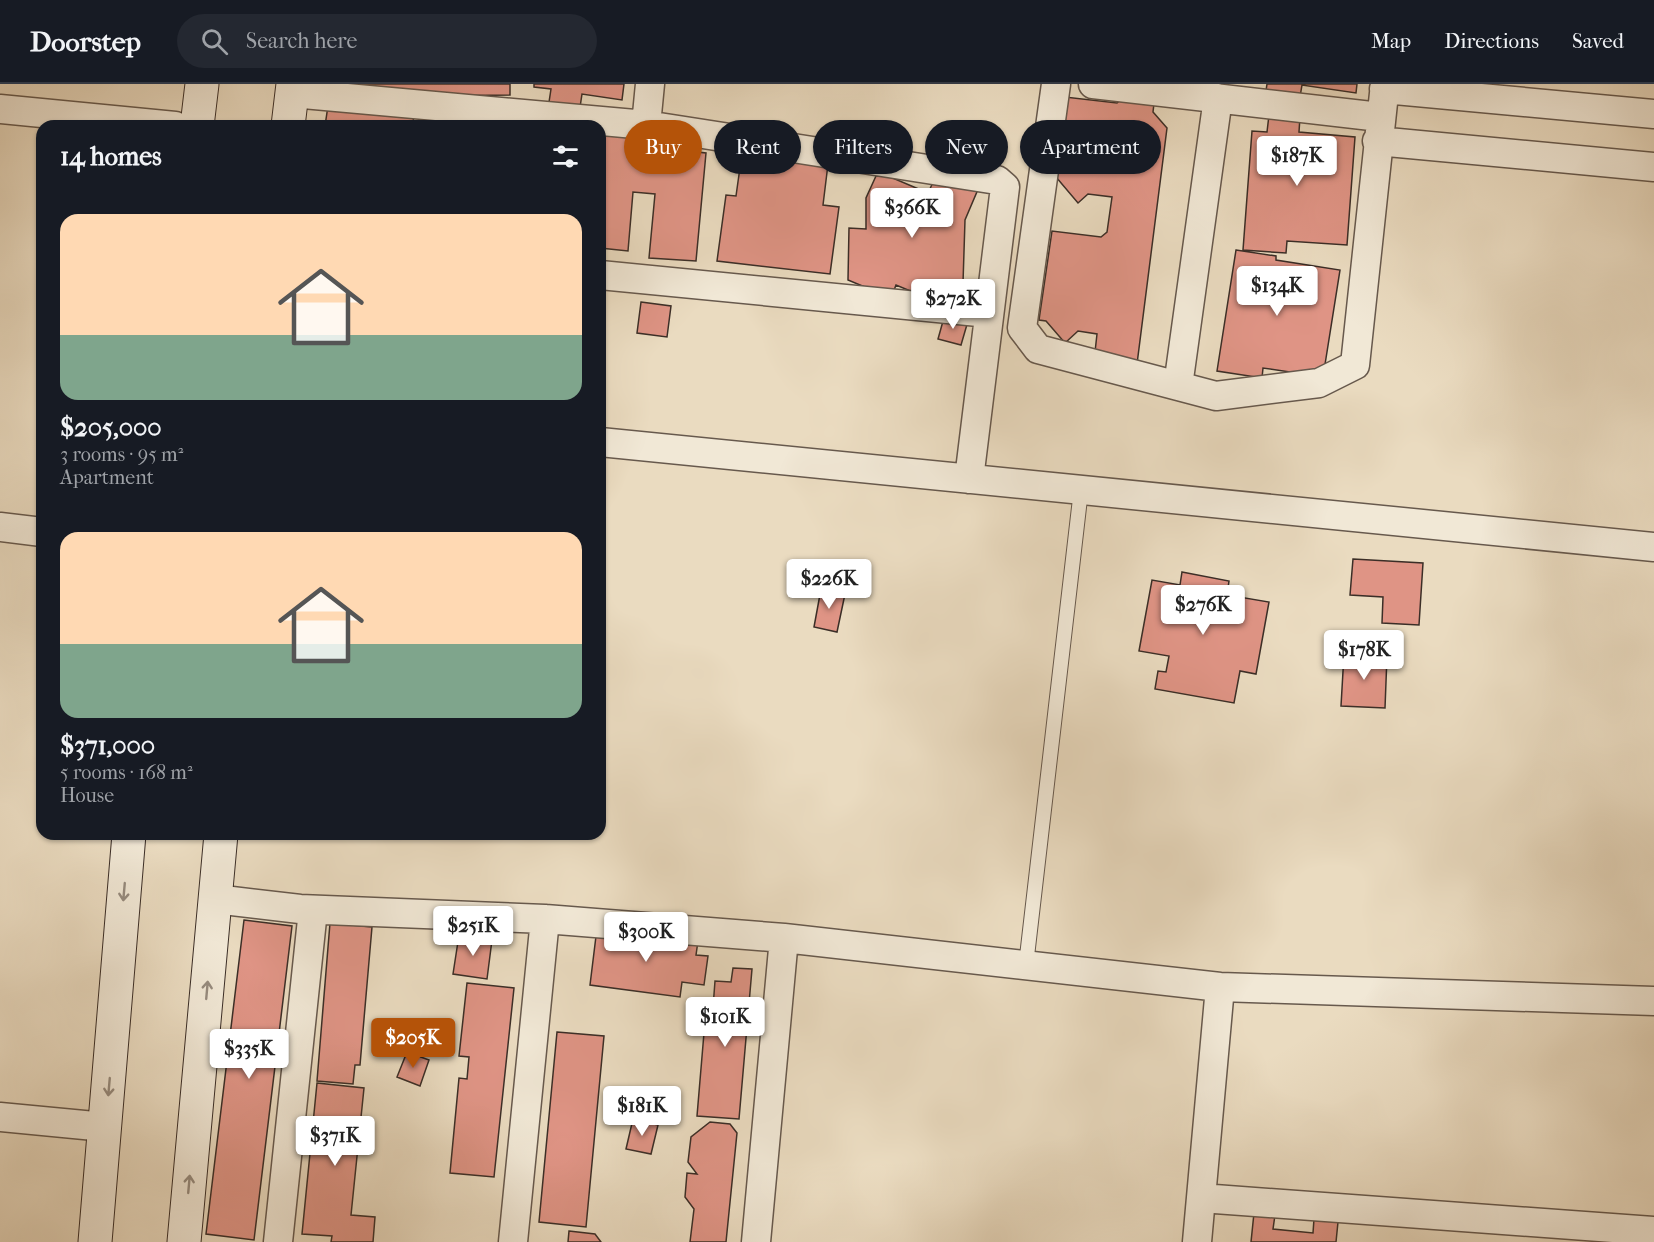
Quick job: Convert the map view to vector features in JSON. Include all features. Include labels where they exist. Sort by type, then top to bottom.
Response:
[{"type":"street","points":[[198,120],[202,84]]},
{"type":"street","points":[[646,120],[650,84]]},
{"type":"street","points":[[1056,84],[1022,328],[1038,349],[1216,396],[1319,382],[1355,364],[1381,108]]},
{"type":"street","points":[[1093,84],[1218,98],[1381,108],[1654,114]]},
{"type":"street","points":[[289,120],[292,88],[598,120]]},
{"type":"street","points":[[1178,386],[1218,98]]},
{"type":"street","points":[[1381,108],[1654,167]]},
{"type":"street","points":[[0,109],[113,120]]},
{"type":"street","points":[[606,121],[624,123]]},
{"type":"street","points":[[702,134],[997,180],[1005,187],[969,479]]},
{"type":"street","points":[[606,276],[989,312]]},
{"type":"street","points":[[606,443],[1654,547]]},
{"type":"street","points":[[0,527],[36,531]]},
{"type":"street","points":[[95,1242],[129,840]]},
{"type":"street","points":[[184,1242],[220,840]]},
{"type":"street","points":[[215,899],[313,910],[545,919],[784,938],[1220,987],[1654,1000]]},
{"type":"street","points":[[278,1242],[313,910]]},
{"type":"street","points":[[513,1242],[545,919]]},
{"type":"street","points":[[756,1242],[784,938]]},
{"type":"street","points":[[1197,1242],[1220,987]]},
{"type":"street","points":[[0,1117],[105,1127]]},
{"type":"street","points":[[1201,1198],[1654,1231]]},
{"type":"lane","points":[[1026,965],[1081,490]]},
{"type":"building","points":[[354,84],[510,84],[510,95],[354,97]]},
{"type":"building","points":[[534,84],[624,84],[622,100],[582,94],[579,114],[548,109],[551,89],[534,87]]},
{"type":"building","points":[[1267,84],[1357,84],[1356,93],[1302,85],[1300,97],[1266,91]]},
{"type":"building","points":[[1129,92],[1155,95],[1153,112],[1160,120],[1061,120],[1065,97],[1117,103]]},
{"type":"building","points":[[329,99],[415,112],[413,120],[326,120]]},
{"type":"building","points":[[1269,115],[1300,117],[1299,132],[1355,137],[1347,245],[1287,241],[1286,253],[1243,250],[1252,131],[1267,132]]},
{"type":"building","points":[[1161,121],[1167,128],[1137,364],[1094,361],[1097,334],[1078,331],[1065,343],[1046,321],[1039,320],[1052,231],[1101,237],[1107,232],[1112,197],[1088,194],[1078,203],[1056,177],[1056,174],[1161,174]]},
{"type":"building","points":[[606,135],[624,137],[624,174],[702,174],[702,153],[706,153],[696,261],[649,258],[655,194],[633,192],[628,251],[606,249]]},
{"type":"building","points":[[801,153],[813,154],[813,174],[827,174],[823,205],[839,207],[830,274],[717,261],[726,195],[736,196],[739,174],[801,174]]},
{"type":"building","points":[[876,176],[888,176],[928,193],[935,178],[979,187],[965,220],[963,283],[955,303],[937,302],[896,285],[891,298],[848,280],[849,228],[866,229],[866,198]]},
{"type":"building","points":[[1236,250],[1276,256],[1276,260],[1340,270],[1323,377],[1263,368],[1262,378],[1217,371]]},
{"type":"building","points":[[641,302],[671,306],[667,337],[637,333]]},
{"type":"building","points":[[945,314],[968,321],[961,345],[938,339]]},
{"type":"building","points":[[1353,559],[1423,563],[1419,625],[1382,623],[1383,597],[1350,595]]},
{"type":"building","points":[[1182,572],[1229,581],[1227,595],[1269,602],[1256,674],[1240,671],[1234,703],[1155,689],[1158,671],[1166,672],[1169,656],[1139,651],[1152,580],[1180,585]]},
{"type":"building","points":[[821,589],[845,594],[837,632],[814,627]]},
{"type":"building","points":[[1344,654],[1387,656],[1385,708],[1341,706]]},
{"type":"building","points":[[244,920],[292,926],[254,1240],[206,1234]]},
{"type":"building","points":[[330,923],[372,927],[360,1065],[355,1065],[353,1084],[317,1081]]},
{"type":"building","points":[[597,928],[698,941],[696,955],[708,956],[704,985],[682,982],[680,997],[590,985]]},
{"type":"building","points":[[459,935],[492,940],[487,979],[453,974]]},
{"type":"building","points":[[733,968],[752,969],[739,1119],[697,1116],[705,1021],[712,1021],[715,981],[731,982]]},
{"type":"building","points":[[467,983],[514,988],[494,1177],[450,1173],[459,1078],[467,1079],[469,1057],[459,1056]]},
{"type":"building","points":[[557,1032],[604,1036],[586,1227],[539,1222]]},
{"type":"building","points":[[407,1052],[429,1060],[420,1086],[397,1077]]},
{"type":"building","points":[[317,1083],[364,1088],[351,1215],[375,1217],[373,1242],[331,1242],[332,1236],[302,1234]]},
{"type":"building","points":[[633,1119],[658,1125],[651,1154],[626,1149]]},
{"type":"building","points":[[710,1122],[730,1124],[737,1133],[726,1242],[690,1242],[694,1209],[685,1197],[687,1173],[697,1174],[688,1162],[691,1137]]},
{"type":"building","points":[[1254,1213],[1275,1215],[1273,1229],[1313,1233],[1314,1219],[1338,1222],[1336,1242],[1251,1242]]},
{"type":"building","points":[[569,1231],[595,1234],[601,1242],[568,1242]]}]
